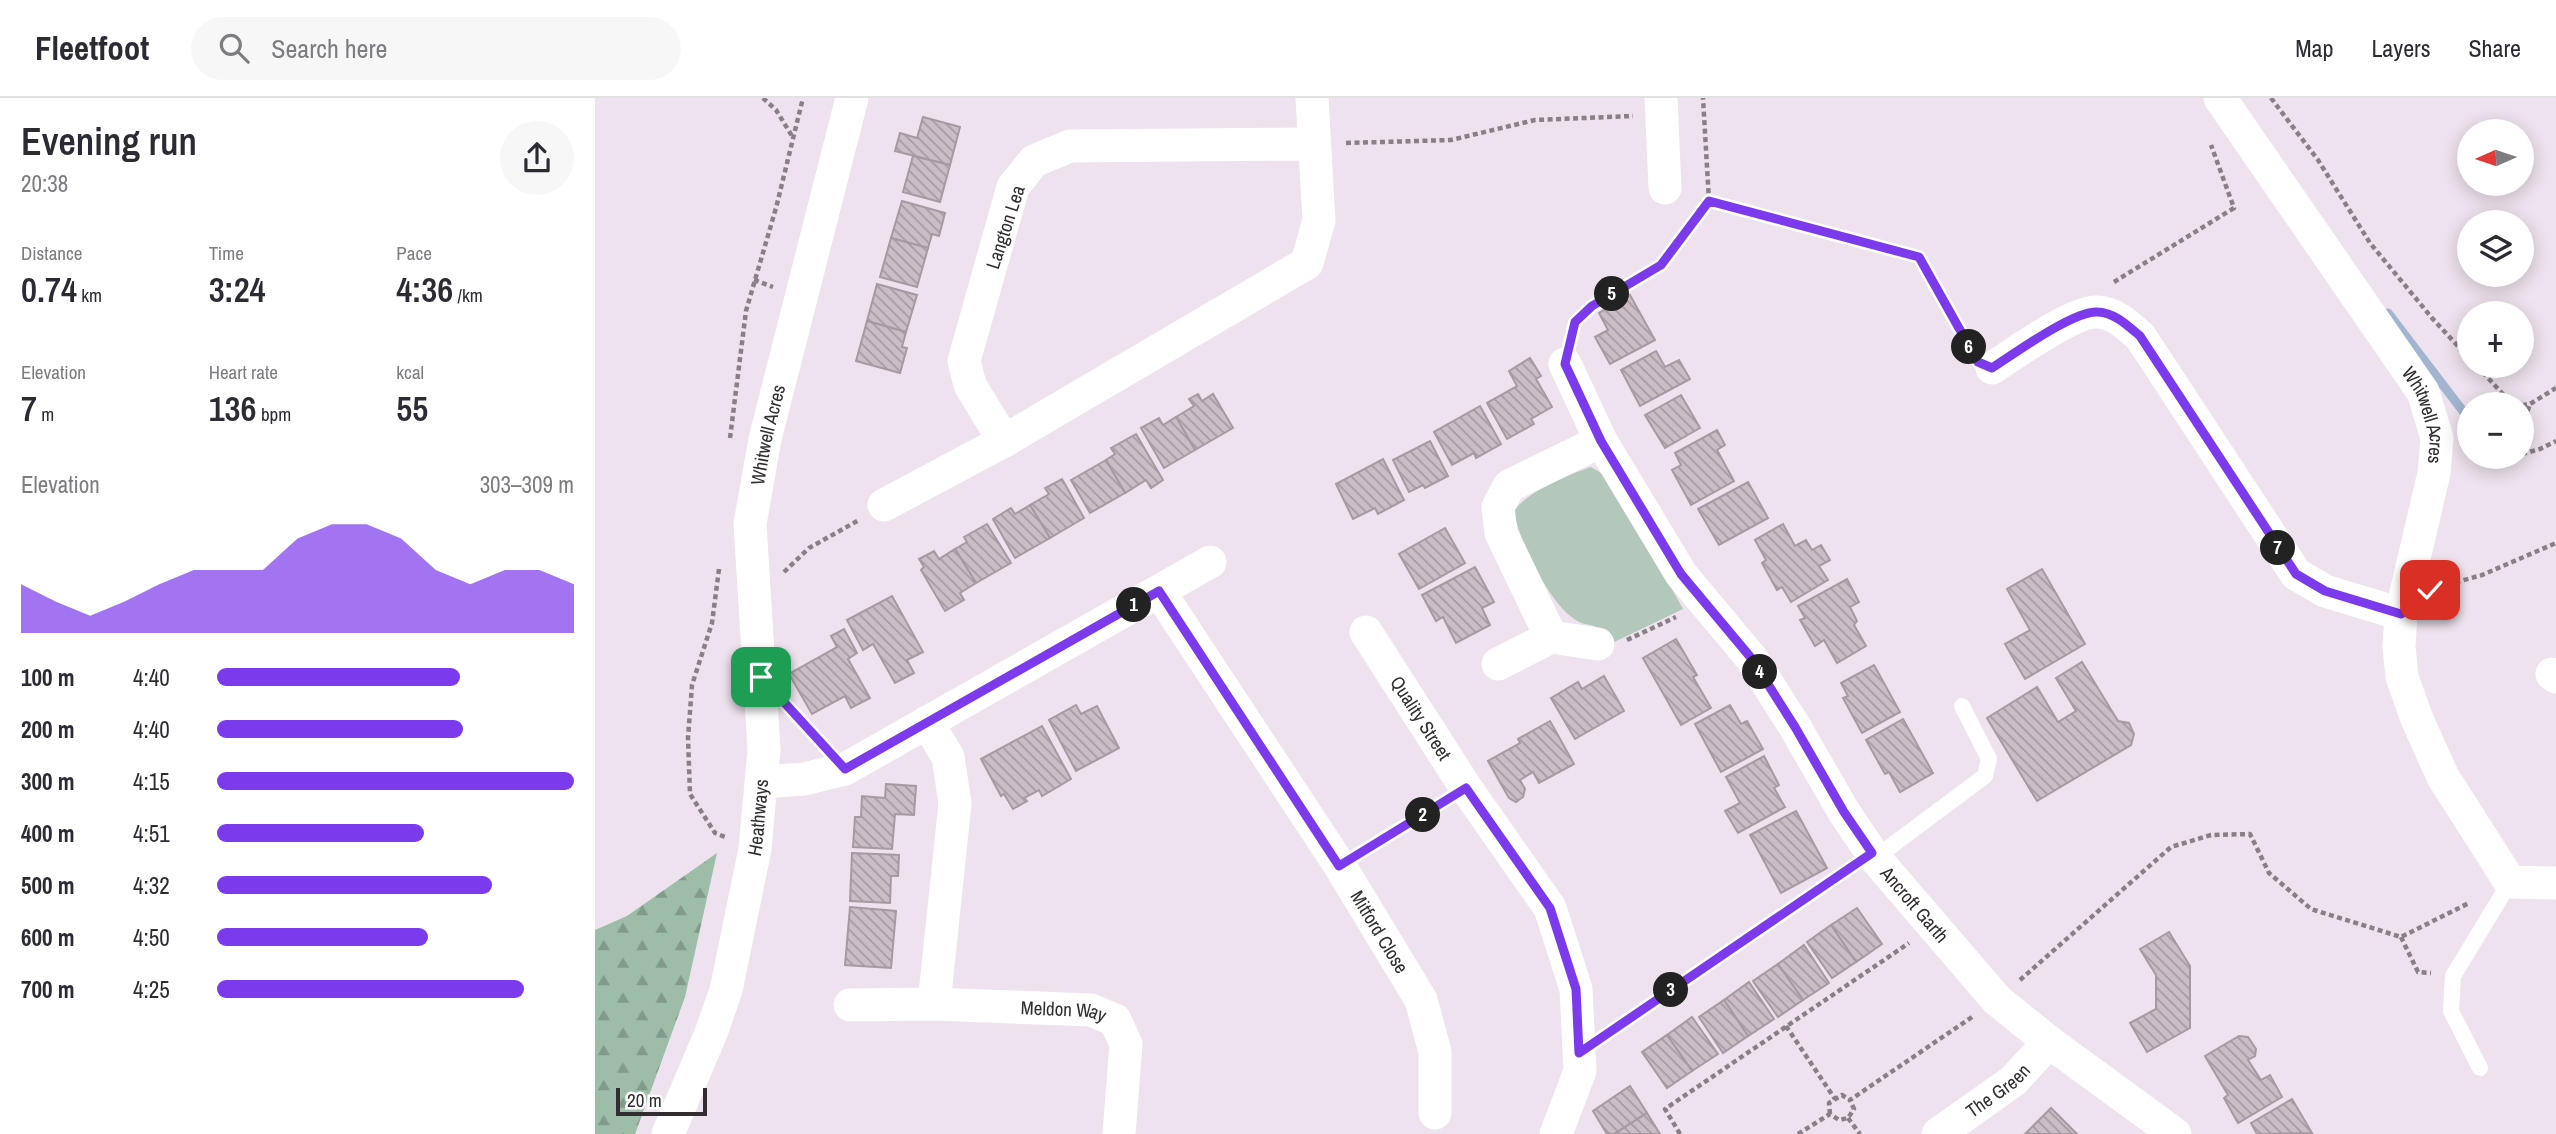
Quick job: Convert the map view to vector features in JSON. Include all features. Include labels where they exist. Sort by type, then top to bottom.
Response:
[{"type":"street","name":"Whitwell Acres","points":[[762,782],[764,750],[761,677],[750,524],[765,439],[852,98]]},
{"type":"street","points":[[884,505],[1004,441],[1307,263],[1319,220],[1312,98]]},
{"type":"street","name":"Whitwell Acres","points":[[2220,98],[2423,392],[2437,438],[2434,473],[2401,614],[2399,647],[2402,677],[2443,777],[2510,882]]},
{"type":"street","points":[[1662,106],[1665,188]]},
{"type":"street","name":"Langton Lea","points":[[1004,441],[970,385],[964,361],[1013,187],[1034,160],[1070,146],[1314,144]]},
{"type":"street","points":[[1992,368],[2078,315],[2097,312],[2120,319],[2140,336],[2296,574],[2325,591],[2401,614]]},
{"type":"street","name":"Ancroft Garth","points":[[1565,364],[1601,441],[1681,574],[1752,659],[1844,812],[1874,856],[1997,1000],[2049,1042],[2175,1134]]},
{"type":"street","points":[[1551,637],[1501,533],[1498,507],[1509,486],[1601,441]]},
{"type":"street","name":"Heathways","points":[[668,1134],[711,1033],[726,990],[755,849],[762,782],[804,779],[845,769],[1210,562]]},
{"type":"street","name":"Mitford Close","points":[[1159,591],[1339,866],[1421,1000],[1435,1052],[1435,1113]]},
{"type":"street","name":"Quality Street","points":[[1366,632],[1466,788],[1550,908],[1576,989],[1580,1062]]},
{"type":"street","points":[[1498,664],[1551,637],[1598,644]]},
{"type":"street","points":[[927,722],[948,757],[954,803],[935,1004]]},
{"type":"street","points":[[2510,882],[2556,883]]},
{"type":"street","name":"Meldon Way","points":[[850,1005],[935,1004],[1091,1010],[1115,1020],[1126,1044],[1119,1134]]},
{"type":"street","name":"The Green","points":[[1938,1134],[2013,1081],[2049,1042]]},
{"type":"street","points":[[1556,1134],[1580,1062]]},
{"type":"lane","points":[[1874,856],[1985,776],[1989,759],[1962,706]]},
{"type":"lane","points":[[2480,1068],[2451,1011],[2453,976],[2510,882]]},
{"type":"path","points":[[763,98],[776,110],[792,136]]},
{"type":"path","points":[[1565,364],[1575,322],[1592,306],[1661,265],[1709,201],[1703,98]]},
{"type":"path","points":[[2271,98],[2318,160],[2370,243],[2457,345]]},
{"type":"path","points":[[1314,144],[1451,140],[1535,120],[1662,106]]},
{"type":"path","points":[[2097,312],[2106,287],[2234,208],[2207,135]]},
{"type":"path","points":[[1709,201],[1919,257],[1978,362],[1992,368]]},
{"type":"path","points":[[2488,378],[2501,392]]},
{"type":"path","points":[[2534,402],[2556,388]]},
{"type":"path","points":[[2534,451],[2556,441]]},
{"type":"path","points":[[754,601],[809,548],[884,505]]},
{"type":"path","points":[[2401,614],[2430,590],[2482,575],[2556,543]]},
{"type":"path","points":[[1598,644],[1607,649],[1706,604]]},
{"type":"path","points":[[761,677],[845,769]]},
{"type":"path","points":[[1339,866],[1466,788]]},
{"type":"path","points":[[1850,1100],[1997,1000],[2171,847],[2211,835],[2250,834],[2269,873],[2311,909],[2401,937],[2510,882]]},
{"type":"path","points":[[1580,1062],[1874,856]]},
{"type":"path","points":[[1680,1134],[1665,1109],[1934,926]]},
{"type":"path","points":[[2401,937],[2418,972],[2453,976]]},
{"type":"path","points":[[1786,1026],[1835,1099]]},
{"type":"path","points":[[1842,1095],[1850,1100],[1853,1109],[1848,1118],[1839,1120],[1830,1114],[1829,1103],[1842,1095]]},
{"type":"path","points":[[1798,1134],[1830,1114]]},
{"type":"path","points":[[1848,1118],[1860,1134]]},
{"type":"green space","points":[[1591,467],[1611,479],[1683,609],[1610,644],[1601,630],[1573,618],[1554,598],[1528,553],[1514,511],[1538,490]]},
{"type":"green space","points":[[717,853],[685,997],[635,1134],[595,1134],[595,930],[627,916]]},
{"type":"building","points":[[923,117],[960,127],[950,165],[895,151],[900,133],[917,138]]},
{"type":"building","points":[[913,156],[950,165],[940,202],[903,192]]},
{"type":"building","points":[[902,201],[945,213],[939,236],[932,234],[928,248],[891,238]]},
{"type":"building","points":[[891,238],[928,248],[917,287],[880,277]]},
{"type":"building","points":[[877,284],[917,295],[906,332],[867,321]]},
{"type":"building","points":[[1630,295],[1655,340],[1610,364],[1595,337],[1608,330],[1599,313]]},
{"type":"building","points":[[867,321],[906,332],[902,347],[907,348],[900,373],[856,361]]},
{"type":"building","points":[[1656,351],[1665,367],[1679,360],[1690,379],[1640,406],[1621,370]]},
{"type":"building","points":[[1530,358],[1541,376],[1536,379],[1552,407],[1531,419],[1534,424],[1507,439],[1487,403],[1517,386],[1509,371]]},
{"type":"building","points":[[1198,394],[1202,401],[1213,394],[1233,428],[1195,450],[1176,417],[1194,406],[1189,399]]},
{"type":"building","points":[[1681,395],[1700,428],[1665,448],[1645,415]]},
{"type":"building","points":[[1480,406],[1501,444],[1476,458],[1474,453],[1452,465],[1434,432]]},
{"type":"building","points":[[1176,417],[1195,450],[1164,468],[1141,428],[1159,418],[1163,425]]},
{"type":"building","points":[[1717,430],[1725,445],[1717,450],[1734,481],[1691,505],[1672,470],[1681,465],[1675,453]]},
{"type":"building","points":[[1136,434],[1163,480],[1151,488],[1146,480],[1125,493],[1106,460],[1115,454],[1111,448]]},
{"type":"building","points":[[1430,441],[1448,476],[1425,488],[1423,485],[1409,492],[1393,460]]},
{"type":"building","points":[[1383,459],[1404,500],[1378,514],[1375,508],[1353,519],[1336,484]]},
{"type":"building","points":[[1106,460],[1125,493],[1090,513],[1071,480]]},
{"type":"building","points":[[1062,479],[1084,518],[1050,538],[1030,505],[1049,494],[1045,488]]},
{"type":"building","points":[[1748,482],[1768,518],[1719,545],[1698,509]]},
{"type":"building","points":[[1030,505],[1050,538],[1015,558],[993,519],[1011,508],[1015,514]]},
{"type":"building","points":[[987,524],[1011,563],[976,583],[955,549],[967,542],[964,537]]},
{"type":"building","points":[[1783,524],[1795,546],[1806,540],[1812,550],[1821,545],[1830,560],[1819,566],[1828,580],[1791,602],[1782,587],[1777,590],[1762,563],[1766,560],[1755,540]]},
{"type":"building","points":[[1445,528],[1465,563],[1419,589],[1399,554]]},
{"type":"building","points":[[955,549],[976,583],[960,593],[964,600],[945,611],[921,570],[924,567],[919,559],[934,551],[939,559]]},
{"type":"building","points":[[1475,567],[1494,602],[1482,608],[1490,625],[1456,643],[1443,617],[1436,621],[1422,595]]},
{"type":"building","points":[[2042,569],[2085,644],[2025,679],[2005,644],[2030,630],[2007,589]]},
{"type":"building","points":[[1847,579],[1859,602],[1850,607],[1857,621],[1854,625],[1866,646],[1837,663],[1824,640],[1815,646],[1800,620],[1805,618],[1798,606]]},
{"type":"building","points":[[892,596],[923,652],[907,660],[914,673],[895,683],[873,644],[863,650],[847,620]]},
{"type":"building","points":[[844,629],[857,653],[848,659],[870,698],[851,708],[845,696],[812,714],[789,674],[837,647],[831,636]]},
{"type":"building","points":[[1676,639],[1697,675],[1693,677],[1711,708],[1681,725],[1643,658]]},
{"type":"building","points":[[2082,662],[2118,721],[2129,723],[2134,734],[2131,745],[2037,801],[1987,718],[2037,687],[2058,722],[2076,711],[2056,678]]},
{"type":"building","points":[[1874,665],[1900,712],[1862,733],[1843,698],[1848,696],[1841,683]]},
{"type":"building","points":[[1604,676],[1624,711],[1575,739],[1551,698],[1578,682],[1582,689]]},
{"type":"building","points":[[1076,705],[1081,714],[1097,706],[1119,748],[1076,771],[1049,720]]},
{"type":"building","points":[[1730,705],[1741,724],[1747,721],[1763,749],[1721,772],[1695,724]]},
{"type":"building","points":[[1903,719],[1933,773],[1900,792],[1889,772],[1885,774],[1866,740]]},
{"type":"building","points":[[1550,721],[1574,764],[1539,783],[1533,772],[1520,780],[1525,789],[1523,797],[1516,802],[1509,798],[1488,761],[1520,743],[1518,739]]},
{"type":"building","points":[[1042,726],[1071,779],[1042,796],[1039,790],[1024,798],[1027,801],[1013,809],[1004,794],[1001,796],[981,759]]},
{"type":"building","points":[[1764,756],[1779,785],[1774,788],[1785,807],[1738,833],[1725,811],[1740,803],[1726,777]]},
{"type":"building","points":[[886,784],[916,786],[914,815],[895,814],[892,849],[853,847],[855,817],[861,817],[862,796],[885,798]]},
{"type":"building","points":[[1796,811],[1827,868],[1781,893],[1750,835]]},
{"type":"building","points":[[852,853],[899,855],[898,876],[891,876],[890,903],[850,901]]},
{"type":"building","points":[[850,907],[896,911],[891,968],[845,965]]},
{"type":"building","points":[[1857,908],[1882,944],[1856,962],[1831,925]]},
{"type":"building","points":[[1831,925],[1856,962],[1832,978],[1807,942]]},
{"type":"building","points":[[2169,932],[2190,966],[2190,1028],[2147,1052],[2130,1023],[2156,1009],[2156,975],[2140,949]]},
{"type":"building","points":[[1804,945],[1829,983],[1803,1000],[1778,964]]},
{"type":"building","points":[[1778,964],[1803,1000],[1778,1017],[1753,981]]},
{"type":"building","points":[[1749,982],[1774,1019],[1748,1036],[1724,1000]]},
{"type":"building","points":[[1724,1000],[1748,1036],[1723,1053],[1699,1017]]},
{"type":"building","points":[[1692,1017],[1718,1054],[1692,1071],[1667,1035]]},
{"type":"building","points":[[1667,1035],[1692,1071],[1667,1088],[1642,1052]]},
{"type":"building","points":[[2239,1036],[2248,1037],[2256,1049],[2255,1056],[2248,1060],[2261,1080],[2270,1075],[2282,1097],[2238,1123],[2224,1098],[2228,1095],[2205,1056]]},
{"type":"building","points":[[1630,1086],[1647,1113],[1614,1134],[1607,1134],[1593,1111]]},
{"type":"building","points":[[2292,1099],[2312,1133],[2257,1134],[2251,1123]]},
{"type":"building","points":[[2051,1108],[2077,1134],[2025,1134]]},
{"type":"building","points":[[1647,1113],[1660,1134],[1614,1134]]},
{"type":"waterway","points":[[2388,313],[2457,403]]},
{"type":"route","points":[[761,677],[845,769],[1159,591],[1339,866],[1466,788],[1550,908],[1576,989],[1579,1053],[1872,853],[1844,812],[1752,659],[1681,574],[1601,441],[1565,364],[1575,322],[1592,306],[1661,265],[1709,201],[1919,257],[1978,362],[1992,368],[2078,315],[2097,312],[2120,319],[2140,336],[2296,574],[2325,591],[2401,614],[2430,590]]}]
